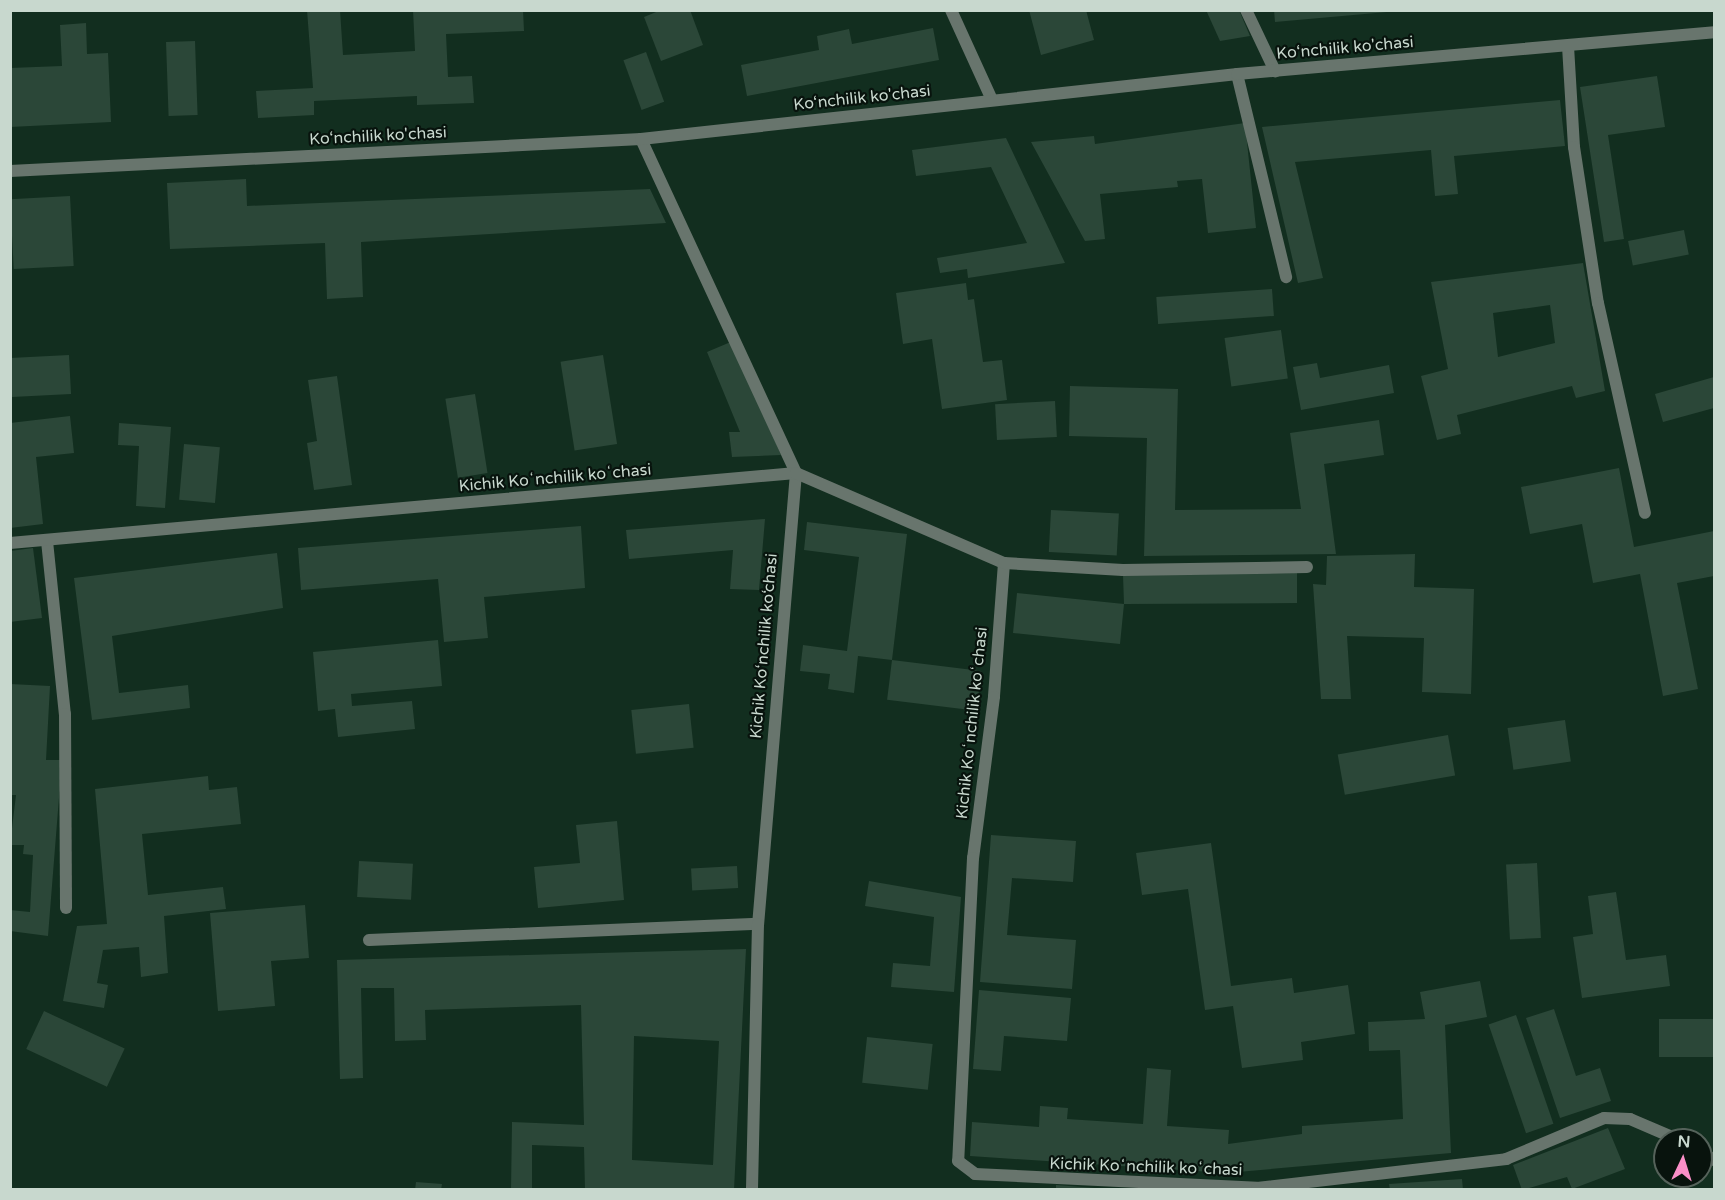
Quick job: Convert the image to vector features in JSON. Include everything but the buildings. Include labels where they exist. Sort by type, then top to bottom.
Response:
[{"type":"street","points":[[951,10],[992,100]]},
{"type":"street","points":[[1246,10],[1275,71]]},
{"type":"street","name":"Ko‘nchilik ko'chasi","points":[[10,171],[641,139],[1237,74],[1714,32]]},
{"type":"street","points":[[1568,46],[1574,147],[1598,303],[1645,513]]},
{"type":"street","points":[[1237,74],[1286,277]]},
{"type":"street","name":"Kichik Ko‘nchilik ko‘chasi","points":[[641,139],[796,473],[758,924],[752,1190]]},
{"type":"street","name":"Kichik Koʻnchilik koʻchasi","points":[[10,543],[796,473],[1004,563],[994,697],[973,858],[958,1161],[975,1174],[1257,1188],[1506,1159],[1604,1118],[1630,1119],[1653,1129]]},
{"type":"street","points":[[47,541],[65,714],[66,908]]},
{"type":"street","points":[[1004,563],[1123,570],[1307,567]]},
{"type":"street","points":[[369,940],[758,924]]}]
